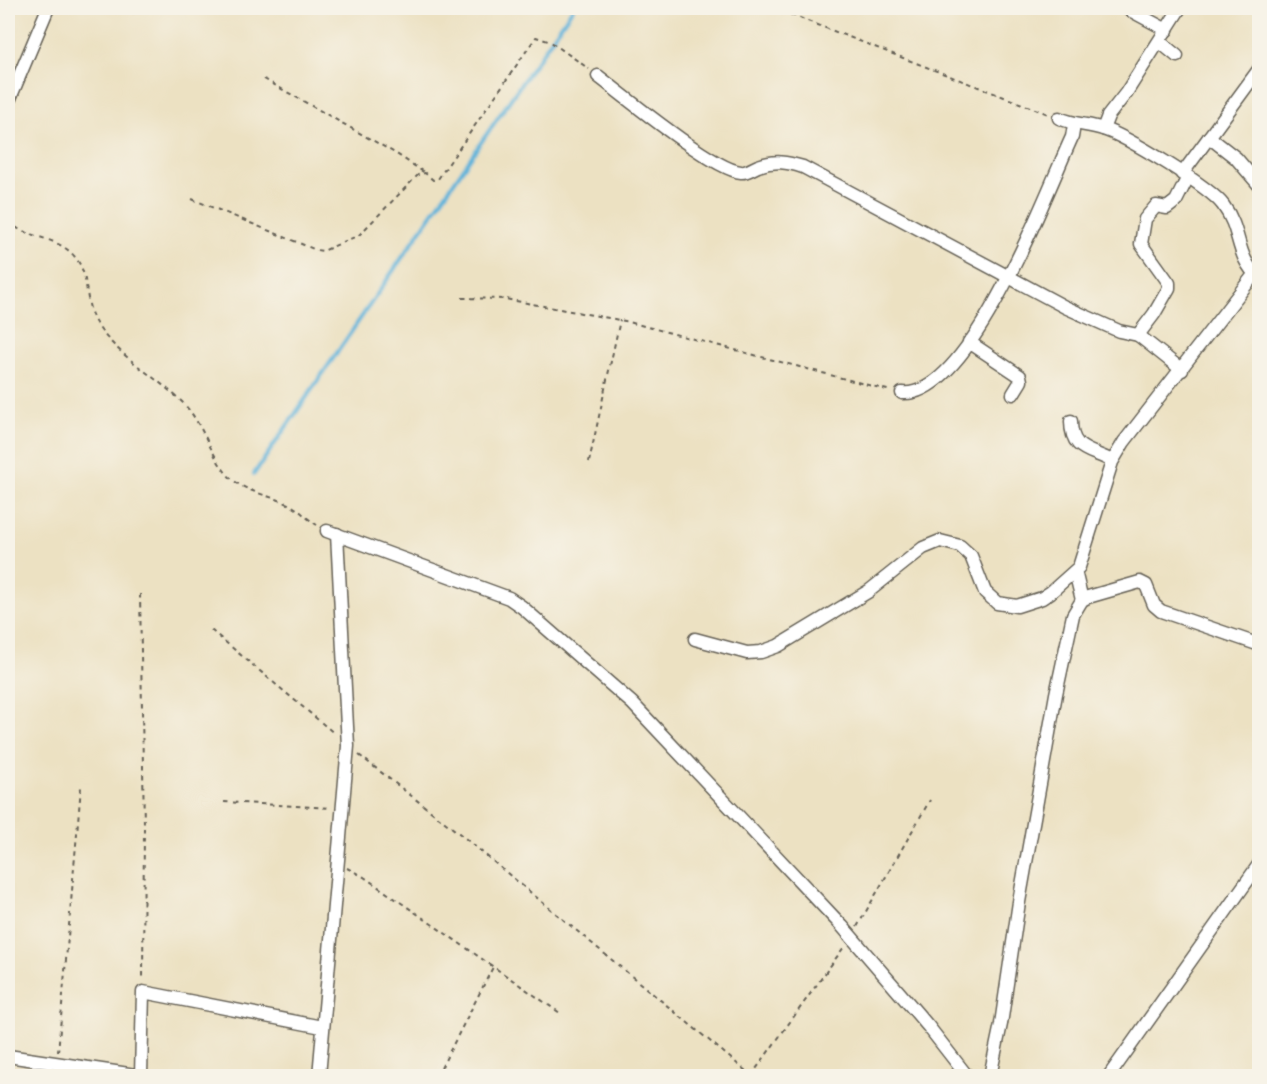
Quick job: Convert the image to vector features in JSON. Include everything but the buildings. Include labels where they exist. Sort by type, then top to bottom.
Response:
[{"type":"street","points":[[8,103],[48,8]]},
{"type":"street","points":[[1126,8],[1167,30]]},
{"type":"street","points":[[1103,129],[1108,116],[1160,42],[1180,8]]},
{"type":"street","points":[[1160,42],[1177,56]]},
{"type":"street","points":[[1138,335],[1169,288],[1168,283],[1141,244],[1145,219],[1156,206],[1167,208],[1172,205],[1185,175],[1209,137],[1260,68]]},
{"type":"street","points":[[598,76],[676,135],[731,169],[744,173],[769,163],[781,162],[803,167],[1008,278],[1097,322],[1131,335],[1138,335],[1182,370]]},
{"type":"street","points":[[695,639],[747,653],[761,652],[778,646],[869,591],[923,548],[939,541],[960,546],[971,556],[985,592],[997,603],[1017,606],[1042,598],[1079,567],[1112,461],[1136,427],[1258,273],[1242,256],[1237,226],[1219,201],[1185,175],[1103,129],[1074,125],[1059,118]]},
{"type":"street","points":[[902,393],[913,394],[928,388],[950,369],[993,307],[1072,137],[1074,125]]},
{"type":"street","points":[[1209,137],[1236,158],[1260,186]]},
{"type":"street","points":[[969,342],[1020,376],[1013,394]]},
{"type":"street","points":[[1071,421],[1071,436],[1075,443],[1112,461]]},
{"type":"street","points":[[319,1077],[348,744],[332,532],[516,602],[632,703],[851,937],[928,1026],[967,1077]]},
{"type":"street","points":[[1075,571],[1082,600]]},
{"type":"street","points":[[990,1077],[1056,694],[1073,615],[1082,600],[1140,582],[1146,585],[1154,605],[1161,611],[1260,645]]},
{"type":"street","points":[[1109,1077],[1260,863]]},
{"type":"street","points":[[8,1056],[141,1076],[142,992],[322,1027]]},
{"type":"path","points":[[122,8],[138,15]]},
{"type":"path","points":[[774,8],[1059,118]]},
{"type":"path","points":[[264,79],[395,153],[433,180],[441,176],[536,38],[551,42],[598,76]]},
{"type":"path","points":[[192,199],[320,251],[359,235],[412,179],[425,173]]},
{"type":"path","points":[[8,222],[18,230],[64,246],[75,256],[83,268],[87,300],[95,322],[116,348],[151,375],[188,409],[228,475],[253,492],[290,505],[332,532]]},
{"type":"path","points":[[462,298],[505,299],[620,320],[902,393]]},
{"type":"path","points":[[589,462],[620,320]]},
{"type":"path","points":[[140,594],[144,816],[142,992]]},
{"type":"path","points":[[211,630],[752,1076],[851,937],[930,800]]},
{"type":"path","points":[[57,1063],[81,787]]},
{"type":"path","points":[[224,802],[342,809]]},
{"type":"path","points":[[337,863],[364,877],[560,1013]]},
{"type":"path","points":[[437,1077],[493,967]]},
{"type":"waterway","points":[[254,474],[573,8]]}]
